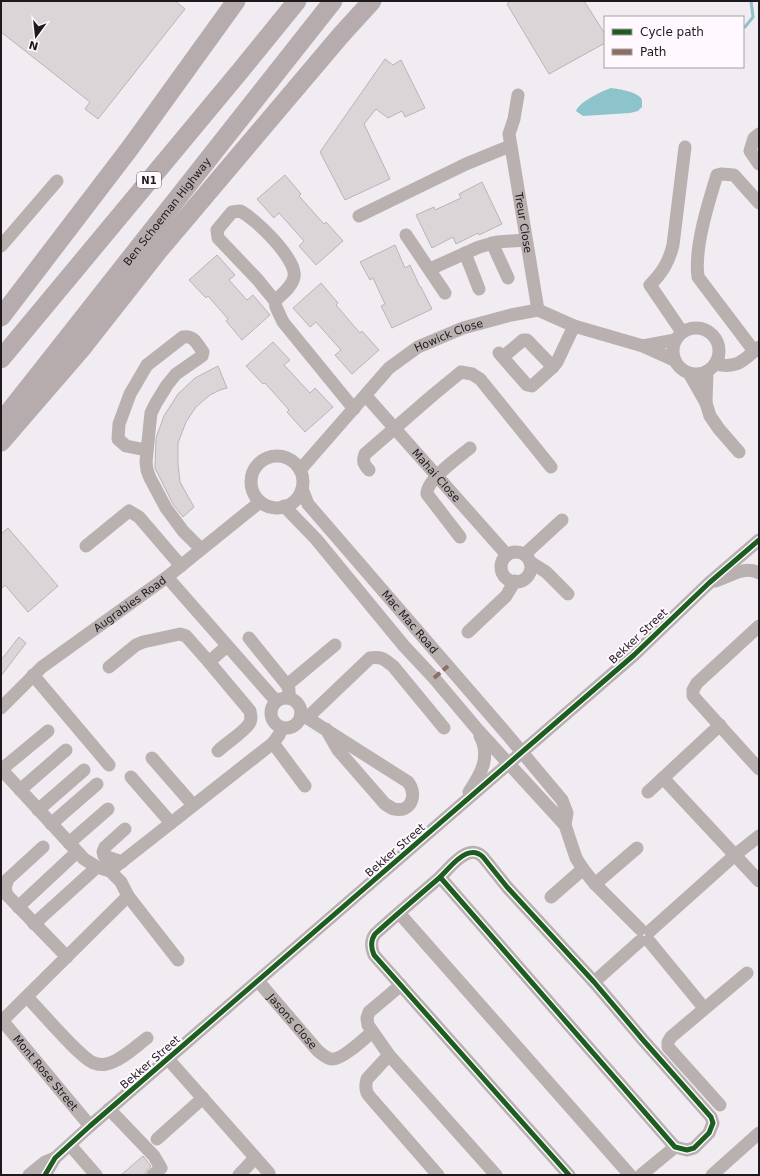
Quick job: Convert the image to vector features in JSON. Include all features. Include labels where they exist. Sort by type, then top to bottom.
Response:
[{"type":"highway","points":[[1,317],[130,148],[236,1]]},
{"type":"highway","points":[[130,148],[250,1]]},
{"type":"highway","name":"N1","points":[[1,359],[241,70],[296,1]]},
{"type":"highway","name":"Ben Schoeman Highway","points":[[1,422],[333,1]]},
{"type":"highway","points":[[1,442],[83,347],[359,1]]},
{"type":"highway","points":[[160,249],[341,35],[372,1]]},
{"type":"street","points":[[359,216],[466,164],[510,140],[518,95]]},
{"type":"street","points":[[759,134],[754,138],[750,151],[759,164]]},
{"type":"street","name":"Treur Close","points":[[510,140],[538,310]]},
{"type":"street","points":[[679,336],[650,286],[660,275],[670,258],[673,245],[685,147]]},
{"type":"street","points":[[679,336],[672,351],[674,360],[680,368],[689,373],[698,374],[711,367],[732,366],[746,358],[757,349],[698,277],[696,267],[698,248],[717,175],[734,175],[759,203]]},
{"type":"street","points":[[1,246],[57,181]]},
{"type":"street","points":[[275,301],[293,283],[295,275],[292,264],[282,250],[254,221],[240,211],[232,212],[217,230],[218,238],[258,280],[275,301],[276,307],[283,322],[354,409]]},
{"type":"street","points":[[406,235],[445,293]]},
{"type":"street","points":[[430,269],[479,247],[492,243],[526,240]]},
{"type":"street","points":[[492,243],[508,278]]},
{"type":"street","points":[[465,253],[479,290]]},
{"type":"street","points":[[538,310],[574,326],[643,346],[674,360]]},
{"type":"street","name":"Howick Close","points":[[300,470],[389,368],[418,347],[463,328],[511,315],[538,310]]},
{"type":"street","points":[[553,367],[527,340],[523,340],[501,355],[529,386],[532,386],[553,367],[557,362],[574,326]]},
{"type":"street","points":[[643,346],[679,336],[692,328],[703,329],[712,334],[718,344],[718,354],[711,367],[706,403]]},
{"type":"street","points":[[146,450],[126,446],[118,439],[119,424],[130,394],[147,364],[183,337],[192,337],[203,352],[202,356],[176,374],[156,403],[151,413],[146,450],[147,470],[166,508],[183,531],[201,550]]},
{"type":"street","points":[[369,470],[363,464],[362,460],[365,454],[461,372],[466,372],[476,376],[489,389],[550,467]]},
{"type":"street","points":[[689,373],[706,403],[710,416],[739,452]]},
{"type":"street","name":"Mahai Close","points":[[366,396],[507,555]]},
{"type":"street","points":[[460,537],[426,494],[427,488],[437,476],[470,448]]},
{"type":"street","points":[[282,456],[290,459],[300,470],[303,481],[302,489],[298,497],[292,503],[284,506],[276,508],[260,502],[251,488],[253,471],[265,458],[282,456]]},
{"type":"street","name":"Mac Mac Road","points":[[302,489],[308,504],[562,800],[567,813],[564,825]]},
{"type":"street","name":"Augrabies Road","points":[[1,708],[42,666],[167,577],[260,502]]},
{"type":"street","name":"Mac Mac Road","points":[[284,506],[316,539],[404,646],[564,825]]},
{"type":"street","points":[[86,546],[129,511],[139,517],[181,566]]},
{"type":"street","points":[[528,558],[562,520]]},
{"type":"street","name":"Bekker Street","points":[[45,1175],[55,1158],[109,1109],[168,1060],[634,655],[709,583],[756,547]]},
{"type":"street","points":[[528,558],[531,567],[530,573],[526,578],[516,581],[510,580],[505,576],[502,571],[503,560],[507,555],[516,552],[528,558],[546,572],[568,594]]},
{"type":"street","points":[[709,583],[727,578],[741,570],[759,573]]},
{"type":"street","points":[[167,577],[276,701]]},
{"type":"street","points":[[468,632],[506,596],[516,581]]},
{"type":"street","points":[[759,626],[697,683],[693,690],[693,696],[720,725],[754,754],[759,769]]},
{"type":"street","points":[[404,646],[419,633]]},
{"type":"street","points":[[109,667],[140,644],[180,634],[186,636],[250,711],[251,717],[249,723],[244,729],[218,750]]},
{"type":"street","points":[[249,638],[287,685],[289,690],[289,698]]},
{"type":"street","points":[[287,685],[335,645]]},
{"type":"street","points":[[209,662],[227,646]]},
{"type":"street","points":[[326,730],[338,750],[385,804],[393,809],[402,809],[409,805],[414,795],[413,788],[408,782],[304,716],[296,702],[289,698],[283,698],[276,701],[272,706],[270,713],[271,720],[282,728],[289,729],[295,726],[304,716],[370,658],[377,657],[384,659],[393,666],[444,728]]},
{"type":"street","points":[[32,675],[109,765]]},
{"type":"street","points":[[648,792],[720,725]]},
{"type":"street","points":[[110,871],[273,743],[282,728]]},
{"type":"street","points":[[461,805],[480,774],[485,762],[484,743],[477,729]]},
{"type":"street","points":[[48,731],[1,769],[84,859],[97,867],[110,871],[122,882],[128,896],[178,960]]},
{"type":"street","points":[[273,743],[305,786]]},
{"type":"street","points":[[20,790],[66,750]]},
{"type":"street","points":[[152,758],[193,805]]},
{"type":"street","points":[[38,810],[84,770]]},
{"type":"street","points":[[131,777],[171,823]]},
{"type":"street","points":[[663,778],[759,881]]},
{"type":"street","points":[[51,824],[97,784]]},
{"type":"street","points":[[18,907],[108,809]]},
{"type":"street","points":[[564,825],[576,858],[583,869],[595,884],[645,936],[704,1008]]},
{"type":"street","points":[[122,862],[104,856],[103,852],[106,847],[125,829]]},
{"type":"street","points":[[594,982],[735,855],[759,836]]},
{"type":"street","points":[[43,848],[8,879],[5,888],[6,895],[67,957]]},
{"type":"street","points":[[595,884],[637,848]]},
{"type":"street","points":[[440,877],[675,1147],[687,1150],[694,1148],[709,1133],[713,1123],[711,1117],[594,982],[507,887],[480,854],[474,852],[465,854],[375,934],[372,939],[374,955],[569,1175]]},
{"type":"street","points":[[34,924],[97,867]]},
{"type":"street","points":[[551,897],[583,869]]},
{"type":"street","points":[[2,1020],[128,896]]},
{"type":"street","points":[[399,913],[630,1175]]},
{"type":"street","points":[[720,1105],[668,1047],[668,1040],[747,973]]},
{"type":"street","name":"Jasons Close","points":[[258,981],[318,1051],[330,1059],[340,1056],[372,1032]]},
{"type":"street","points":[[401,985],[369,1012],[367,1022],[372,1032],[389,1055],[496,1175]]},
{"type":"street","points":[[27,997],[76,1049],[94,1063],[105,1064],[115,1062],[147,1038]]},
{"type":"street","name":"Mont Rose Street","points":[[2,1020],[90,1126]]},
{"type":"street","points":[[389,1055],[367,1079],[366,1088],[368,1095],[438,1175]]},
{"type":"street","points":[[168,1060],[269,1174]]},
{"type":"street","points":[[157,1139],[203,1098]]},
{"type":"street","points":[[109,1109],[154,1156],[161,1168],[153,1175]]},
{"type":"street","points":[[712,1175],[759,1134]]},
{"type":"street","points":[[70,1145],[96,1175]]},
{"type":"street","points":[[641,1175],[675,1147]]},
{"type":"street","name":"Bekker Street","points":[[29,1175],[45,1162],[55,1158]]},
{"type":"street","points":[[239,1175],[256,1158]]},
{"type":"water","points":[[611,88],[628,91],[637,95],[642,100],[642,107],[638,111],[630,113],[583,116],[576,111],[581,104],[597,94]]},
{"type":"building","points":[[1,1],[175,1],[185,9],[98,119],[85,109],[90,102],[1,32]]},
{"type":"building","points":[[511,1],[584,1],[604,32],[604,44],[549,74],[507,4]]},
{"type":"building","points":[[385,59],[393,65],[401,60],[425,108],[405,117],[402,111],[388,118],[376,109],[364,124],[390,179],[345,200],[320,152]]},
{"type":"building","points":[[285,175],[301,194],[299,196],[324,224],[326,222],[343,241],[316,265],[299,246],[304,241],[279,213],[274,218],[257,199]]},
{"type":"building","points":[[482,182],[502,224],[479,235],[478,233],[456,244],[453,237],[432,248],[416,215],[434,207],[435,210],[461,198],[459,194]]},
{"type":"building","points":[[395,245],[405,268],[410,265],[432,309],[392,328],[381,306],[385,304],[373,278],[370,280],[360,262]]},
{"type":"building","points":[[217,255],[235,275],[229,280],[247,300],[253,295],[270,315],[242,340],[226,321],[228,319],[208,296],[206,298],[189,280]]},
{"type":"building","points":[[321,283],[338,303],[336,305],[360,333],[362,331],[379,350],[352,374],[335,355],[341,350],[316,322],[310,327],[293,308]]},
{"type":"building","points":[[273,342],[290,360],[284,365],[310,393],[315,388],[333,407],[305,432],[287,412],[289,410],[265,383],[263,384],[246,366]]},
{"type":"building","points":[[218,366],[227,388],[210,395],[196,407],[186,422],[178,443],[180,482],[194,507],[183,517],[173,504],[155,468],[156,438],[164,416],[178,394],[195,378]]},
{"type":"building","points":[[8,528],[58,586],[28,612],[5,585],[1,589],[1,534]]},
{"type":"building","points":[[19,637],[26,643],[1,676],[1,660]]},
{"type":"building","points":[[143,1156],[151,1166],[145,1175],[121,1175]]},
{"type":"waterway","points":[[745,27],[753,17],[751,1]]},
{"type":"marked path","points":[[434,678],[448,666]]},
{"type":"cycle path","points":[[45,1175],[55,1158],[90,1126],[634,655],[709,583],[759,540]]},
{"type":"cycle path","points":[[440,877],[675,1147],[687,1150],[694,1148],[709,1133],[713,1123],[711,1117],[594,982],[507,887],[483,857],[475,852],[466,854],[455,862],[438,879],[375,934],[372,942],[373,952],[374,955],[569,1175]]}]
